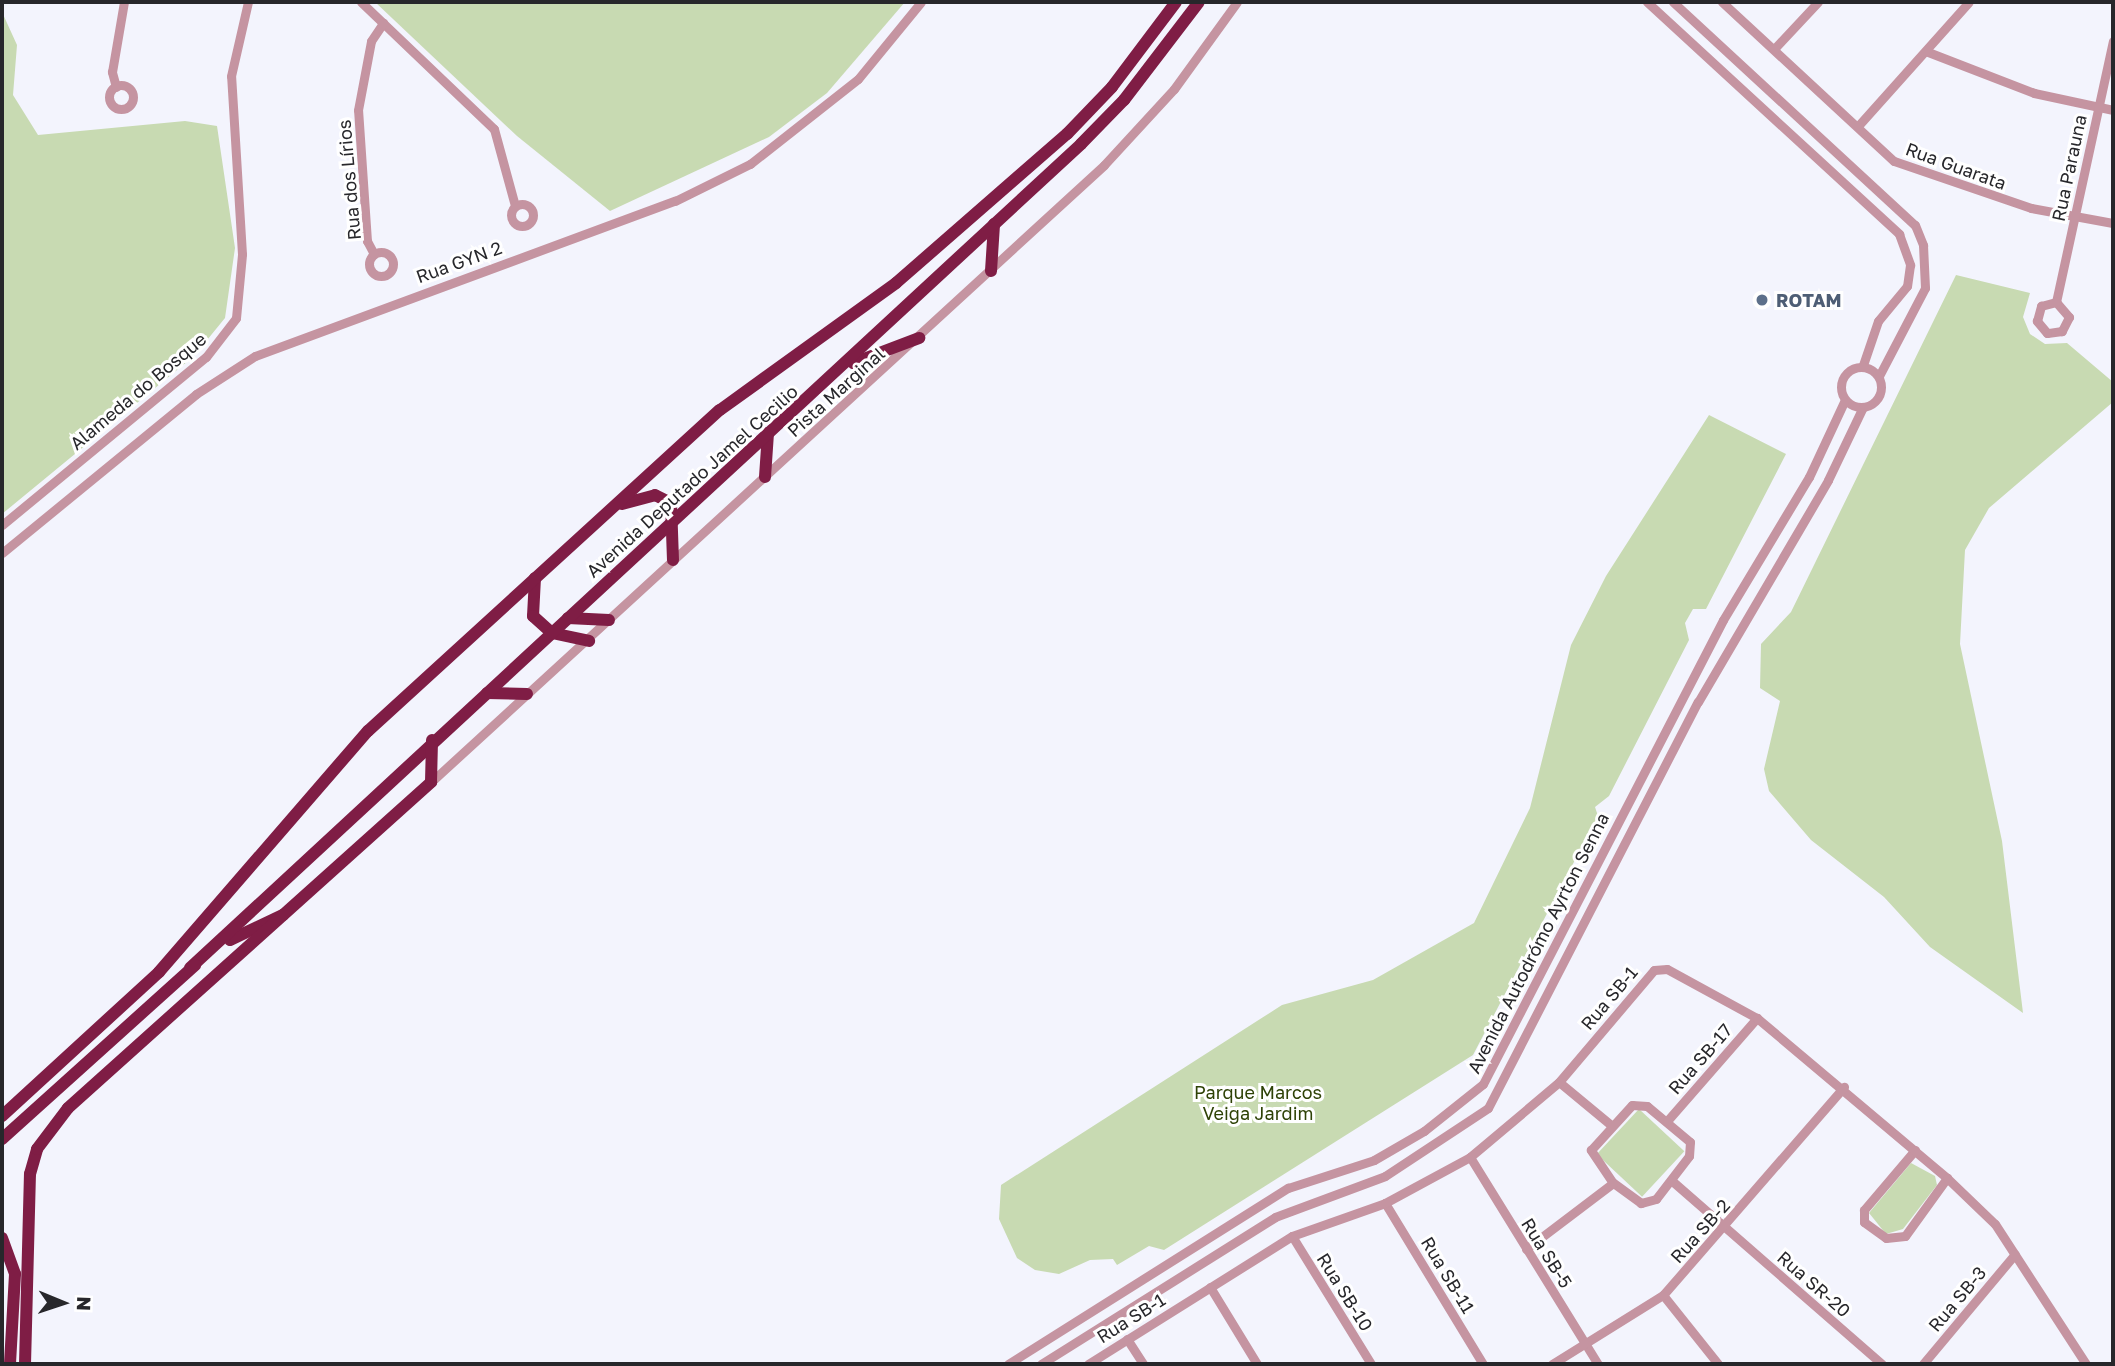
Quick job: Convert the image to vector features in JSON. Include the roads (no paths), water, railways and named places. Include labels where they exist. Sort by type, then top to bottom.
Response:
[{"type":"highway","name":"Avenida Deputado Jamel Cecilio","points":[[2,1116],[159,972],[368,731],[720,410],[896,283],[1067,134],[1112,87],[1176,2]]},
{"type":"highway","name":"Avenida Deputado Jamel Cecilio","points":[[190,968],[432,740],[487,693],[768,433],[846,366],[1124,100],[1199,2]]},
{"type":"highway","points":[[991,271],[994,224]]},
{"type":"highway","points":[[846,366],[919,338]]},
{"type":"highway","points":[[765,477],[768,433]]},
{"type":"highway","points":[[615,507],[655,495],[671,503],[676,518],[673,560]]},
{"type":"highway","points":[[536,577],[530,609],[552,633],[589,641]]},
{"type":"highway","points":[[568,618],[610,620]]},
{"type":"highway","points":[[487,693],[527,694]]},
{"type":"highway","points":[[25,1364],[30,1174],[37,1149],[68,1108],[290,913],[431,782],[432,740]]},
{"type":"highway","points":[[2,1139],[190,968],[240,932],[290,913]]},
{"type":"highway","points":[[2,1238],[15,1274],[10,1364]]},
{"type":"street","points":[[116,87],[112,72],[124,2]]},
{"type":"street","name":"Alameda do Bosque","points":[[2,525],[206,357],[236,318],[242,254],[231,76],[248,2]]},
{"type":"street","points":[[360,2],[494,129],[515,206]]},
{"type":"street","name":"Rua GYN 2","points":[[2,553],[195,394],[255,356],[676,201],[750,164],[858,79],[921,2]]},
{"type":"street","name":"Pista Marginal","points":[[431,782],[919,338],[1146,122],[1237,2]]},
{"type":"street","name":"Avenida Autodrómo Ayrton Senna","points":[[1007,1364],[1288,1188],[1374,1160],[1468,1100],[1494,1065],[1723,620],[1809,478],[1844,402],[1847,379],[1863,365],[1878,321],[1907,286],[1910,265],[1899,234],[1647,2]]},
{"type":"street","name":"Avenida Autodrómo Ayrton Senna","points":[[1041,1364],[1275,1217],[1385,1176],[1468,1124],[1496,1096],[1698,702],[1828,480],[1925,288],[1923,245],[1914,225],[1673,2]]},
{"type":"street","name":"Rua Guarata","points":[[1722,2],[1894,161],[2075,218],[2113,223]]},
{"type":"street","points":[[1774,49],[1818,2]]},
{"type":"street","points":[[1858,125],[1928,52],[1969,2]]},
{"type":"street","name":"Rua dos Lírios","points":[[374,254],[367,241],[358,110],[371,41],[383,23]]},
{"type":"street","name":"Rua Parauna","points":[[2056,302],[2113,40]]},
{"type":"street","points":[[1928,52],[2034,93],[2113,110]]},
{"type":"street","points":[[1863,365],[1880,376]]},
{"type":"street","points":[[1844,402],[1862,409]]},
{"type":"street","points":[[1573,908],[1588,917]]},
{"type":"street","name":"Rua SB-1","points":[[1088,1364],[1292,1236],[1385,1203],[1470,1157],[1559,1082],[1654,970],[1667,969],[1757,1018],[1844,1087],[1947,1178],[1995,1224],[2087,1364]]},
{"type":"street","name":"Rua SB-17","points":[[1667,1121],[1757,1018]]},
{"type":"street","points":[[1559,1082],[1611,1125]]},
{"type":"street","name":"Rua SB-2","points":[[1552,1364],[1663,1294],[1725,1227],[1844,1087]]},
{"type":"street","points":[[1632,1105],[1647,1106],[1667,1121],[1690,1142],[1689,1156],[1656,1199],[1641,1203],[1613,1182],[1591,1150],[1632,1105]]},
{"type":"street","points":[[1915,1150],[1864,1210],[1864,1222],[1886,1238],[1905,1236],[1947,1178]]},
{"type":"street","name":"Rua SB-5","points":[[1470,1157],[1598,1364]]},
{"type":"street","name":"Rua SR-20","points":[[1671,1180],[1882,1364]]},
{"type":"street","points":[[1526,1249],[1613,1182]]},
{"type":"street","name":"Rua SB-11","points":[[1385,1203],[1483,1364]]},
{"type":"street","name":"Rua SB-10","points":[[1292,1236],[1371,1364]]},
{"type":"street","name":"Rua SB-3","points":[[1923,1364],[2015,1254]]},
{"type":"street","points":[[1210,1287],[1258,1364]]},
{"type":"street","points":[[1663,1294],[1718,1364]]},
{"type":"street","points":[[1127,1339],[1143,1364]]},
{"type":"place","name":"ROTAM","points":[[1762,300]]},
{"type":"park label","name":"Parque Marcos Veiga Jardim","points":[[1258,1103]]}]
